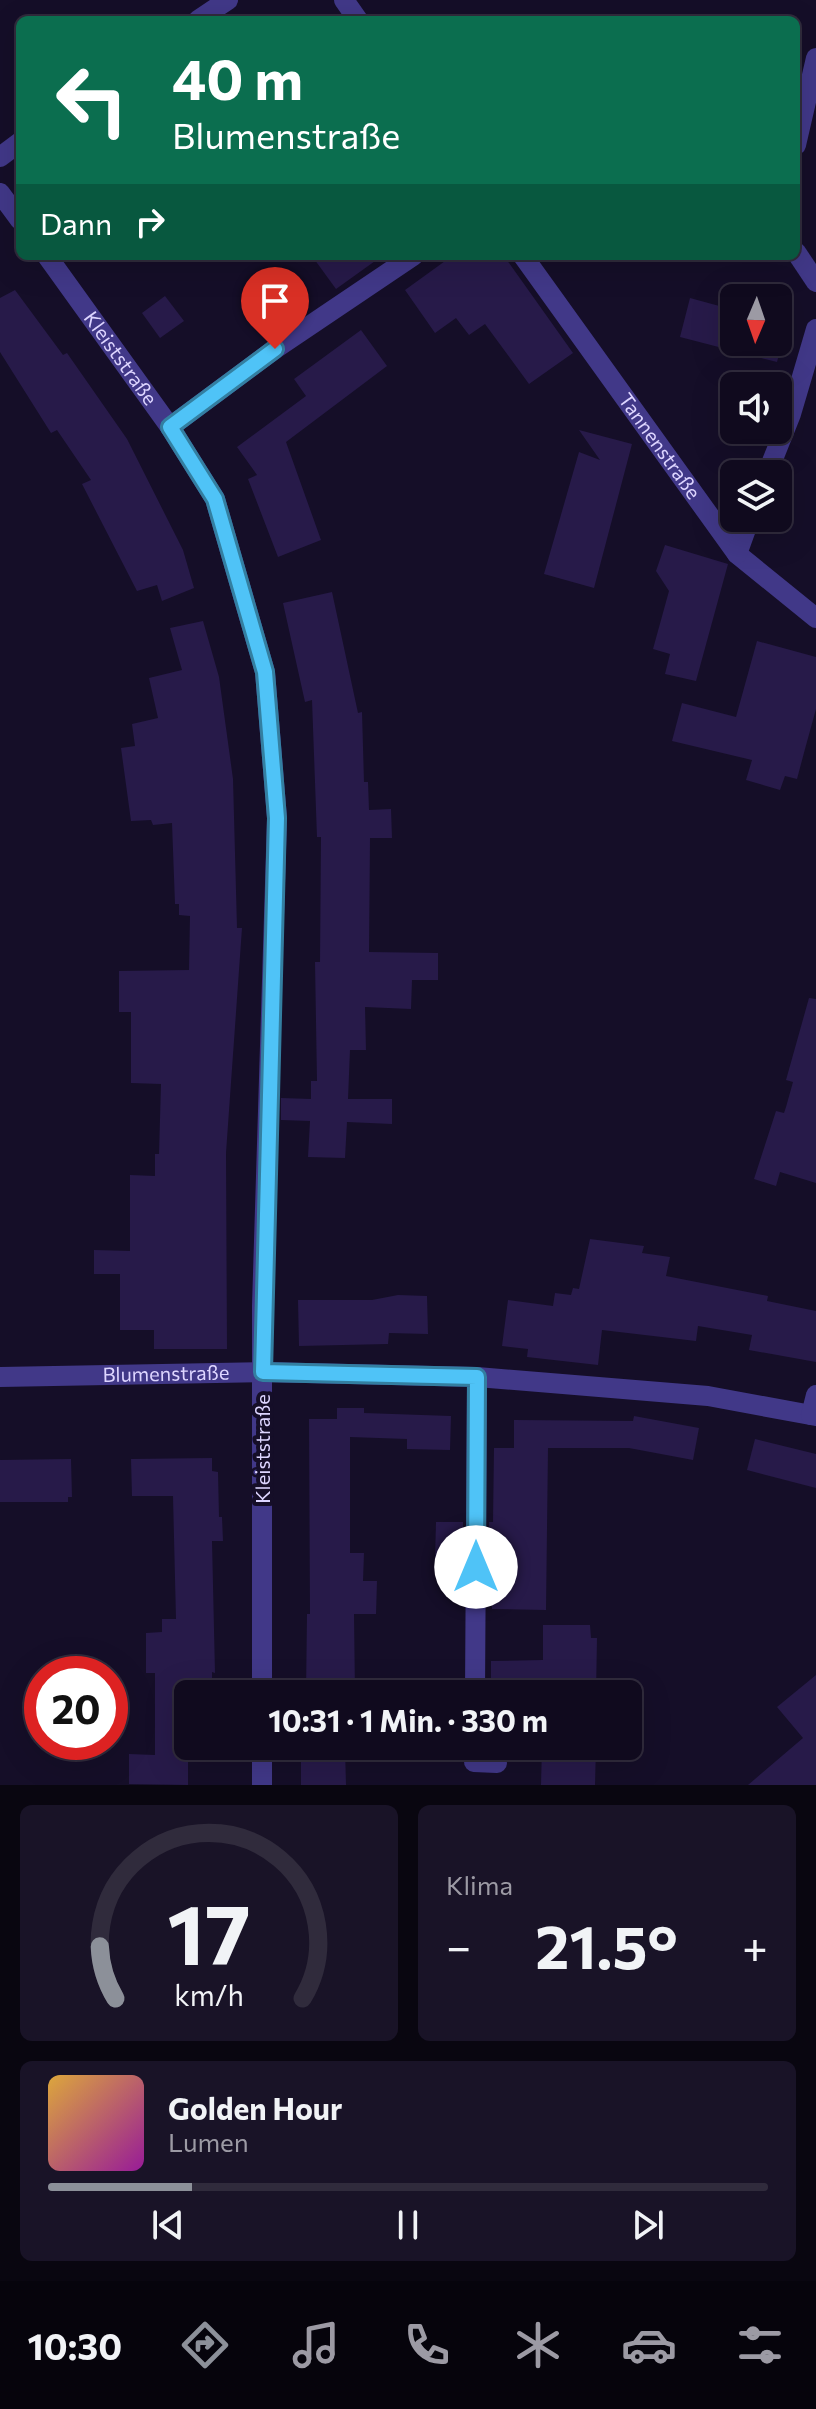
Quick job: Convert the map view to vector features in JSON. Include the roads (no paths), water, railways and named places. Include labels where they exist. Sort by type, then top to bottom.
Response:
[{"type":"street","points":[[208,16],[228,0]]},
{"type":"street","points":[[800,128],[816,58]]},
{"type":"street","points":[[0,193],[16,215]]},
{"type":"street","points":[[800,258],[816,282]]},
{"type":"street","name":"Kleiststraße","points":[[50,260],[170,427],[215,499],[265,672],[277,818],[263,1372],[262,1680]]},
{"type":"street","name":"Tannenstraße","points":[[526,260],[737,554],[816,618]]},
{"type":"street","points":[[170,427],[390,262]]},
{"type":"street","points":[[773,460],[791,414],[816,329]]},
{"type":"street","points":[[737,554],[745,532]]},
{"type":"street","name":"Blumenstraße","points":[[0,1377],[263,1372],[477,1377],[708,1396],[814,1409]]},
{"type":"street","points":[[475,1680],[477,1377]]},
{"type":"street","points":[[262,1760],[262,1785]]},
{"type":"street","points":[[474,1760],[497,1763]]}]
